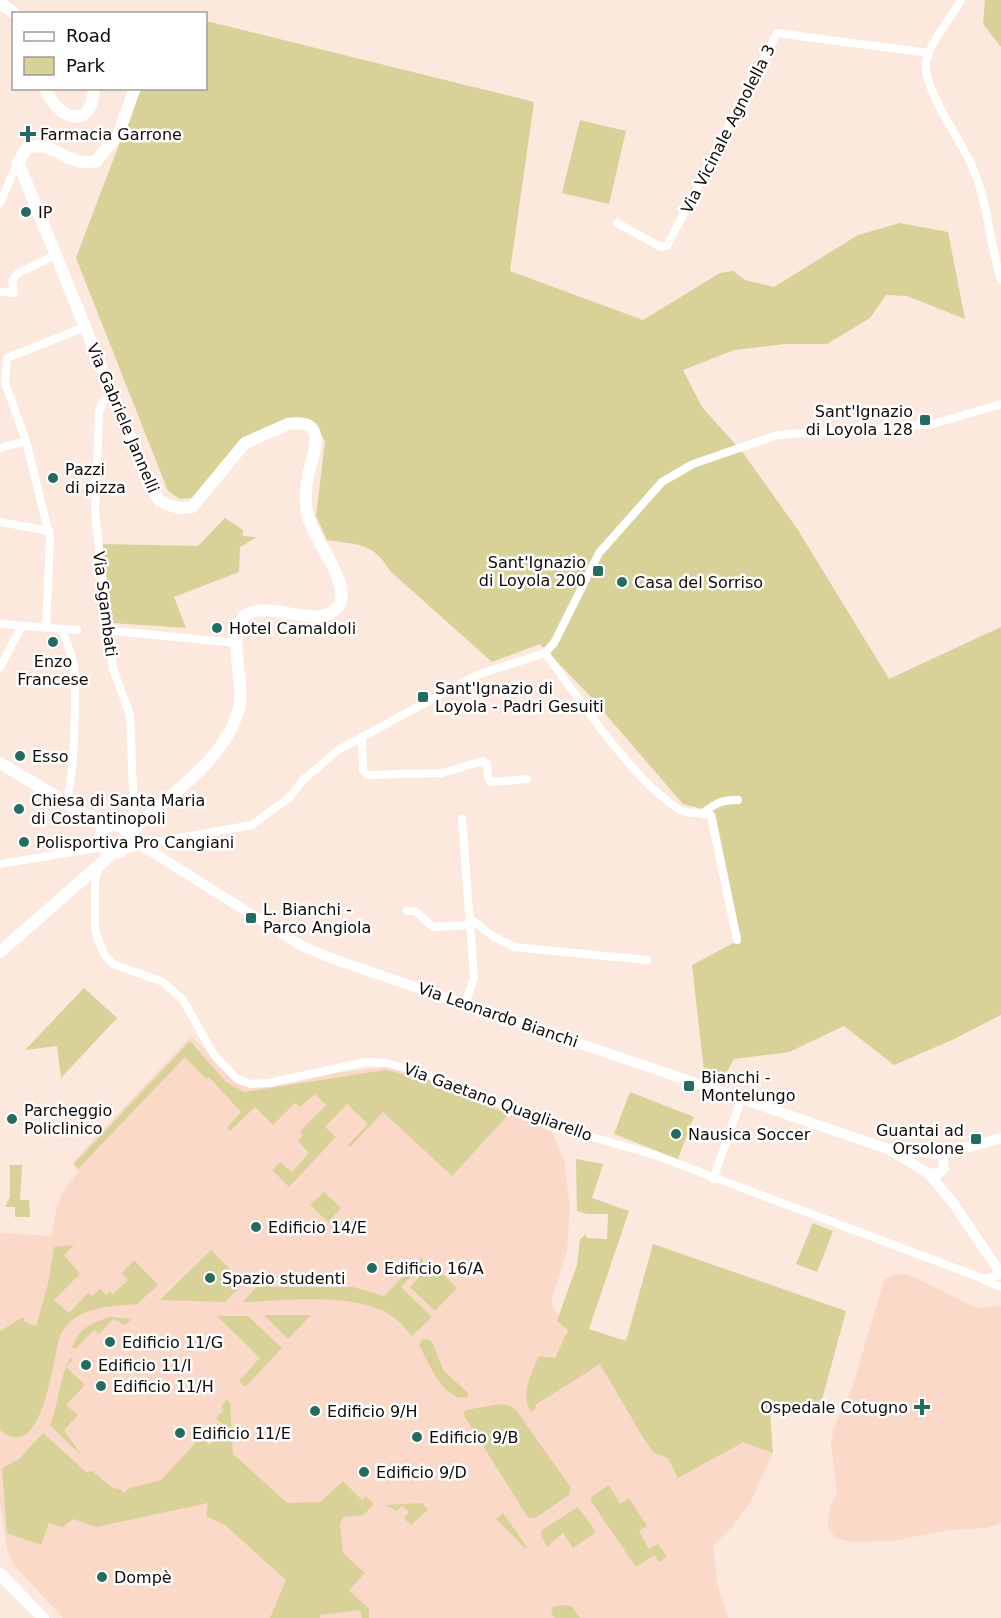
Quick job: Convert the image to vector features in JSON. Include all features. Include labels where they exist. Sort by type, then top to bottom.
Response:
[{"type":"main road","points":[[0,3],[12,12]]},
{"type":"main road","points":[[46,90],[58,111],[79,116],[91,107],[94,90]]},
{"type":"main road","points":[[18,162],[21,154],[27,148],[42,145],[77,164],[96,161],[118,135],[134,90]]},
{"type":"main road","name":"Via Gabriele Jannelli","points":[[18,162],[150,487],[160,501],[180,508],[192,507],[245,443],[295,423],[302,424],[313,432],[318,446],[308,475],[305,502],[308,520],[342,588],[341,601],[333,612],[320,616],[255,610],[241,621],[238,643],[238,711],[225,736],[209,760],[138,818],[126,833],[107,827]]},
{"type":"main road","points":[[0,763],[107,827],[100,839],[113,850]]},
{"type":"main road","points":[[0,952],[113,850],[128,843],[126,833]]},
{"type":"main road","points":[[0,1574],[44,1618]]},
{"type":"street","points":[[961,0],[930,53],[926,66],[927,75],[936,99],[979,183],[997,253],[1001,280]]},
{"type":"street","name":"Via Vicinale Agnolella 3","points":[[617,223],[661,247],[667,246],[777,33],[930,53]]},
{"type":"street","points":[[0,203],[18,162]]},
{"type":"street","points":[[0,292],[14,293],[12,281],[17,274],[55,255]]},
{"type":"street","points":[[46,628],[49,531],[26,441],[5,383],[7,358],[85,327]]},
{"type":"street","name":"Via Sgambati","points":[[111,393],[103,402],[99,412],[94,513],[113,669],[130,715],[138,818]]},
{"type":"street","points":[[0,864],[113,850],[252,825],[289,798],[302,781],[338,750],[477,675],[545,653],[554,643],[599,553],[662,482],[677,473],[725,452],[777,435],[933,424],[1001,404]]},
{"type":"street","points":[[0,448],[26,441]]},
{"type":"street","points":[[0,522],[49,531]]},
{"type":"street","points":[[0,624],[76,630]]},
{"type":"street","points":[[0,667],[22,626]]},
{"type":"street","points":[[62,629],[74,666],[73,746],[66,802]]},
{"type":"street","points":[[114,631],[238,643]]},
{"type":"street","points":[[545,653],[612,742],[650,783],[682,811],[711,816],[737,940]]},
{"type":"street","points":[[362,737],[363,770],[370,775],[442,773],[483,761],[487,763],[488,778],[491,782],[527,779]]},
{"type":"street","points":[[702,814],[715,804],[727,799],[738,800]]},
{"type":"street","points":[[462,819],[474,977],[466,1003]]},
{"type":"street","name":"Via Leonardo Bianchi","points":[[126,833],[139,845],[302,946],[336,960],[888,1149],[927,1172]]},
{"type":"street","name":"Via Gaetano Quagliarello","points":[[99,864],[94,883],[95,931],[104,954],[113,964],[162,982],[183,1000],[214,1055],[237,1078],[251,1084],[269,1083],[366,1062],[387,1063],[435,1077],[523,1114],[652,1154],[1001,1287]]},
{"type":"street","points":[[407,910],[415,911],[433,927],[471,922],[514,947],[647,960]]},
{"type":"street","points":[[713,1179],[741,1100]]},
{"type":"street","points":[[927,1172],[936,1174],[966,1149],[1001,1138]]},
{"type":"street","name":"Via Leonardo Bianchi","points":[[888,1149],[932,1153],[966,1149]]},
{"type":"street","points":[[953,1203],[943,1157],[932,1153],[923,1161],[927,1172],[953,1203],[1001,1274],[984,1279]]},
{"type":"shaded area","points":[[191,1036],[240,1084],[251,1087],[294,1083],[340,1072],[388,1067],[438,1082],[552,1132],[564,1160],[570,1208],[567,1250],[551,1302],[575,1345],[608,1371],[740,1440],[773,1453],[750,1503],[733,1526],[713,1546],[718,1586],[728,1618],[63,1618],[13,1564],[7,1549],[0,1502],[0,1233],[52,1236],[56,1210],[64,1190],[79,1171],[72,1163]]},
{"type":"shaded area","name":"Ospedale Cotugno","points":[[907,1274],[976,1308],[1001,1306],[1001,1523],[986,1528],[949,1530],[892,1541],[852,1542],[836,1538],[828,1528],[830,1507],[837,1492],[831,1444],[834,1428],[853,1385],[884,1280],[892,1275]]},
{"type":"green space","points":[[985,0],[1001,0],[1001,47],[983,24]]},
{"type":"green space","points":[[207,21],[534,102],[510,271],[643,320],[720,273],[733,271],[745,280],[774,287],[858,235],[900,223],[948,232],[965,319],[907,296],[886,295],[870,318],[827,344],[785,344],[734,350],[683,370],[702,407],[744,454],[798,530],[889,679],[1001,627],[1001,1015],[952,1040],[894,1065],[844,1026],[789,1052],[734,1059],[724,1077],[704,1071],[692,965],[741,939],[715,812],[683,804],[589,695],[540,644],[492,662],[390,571],[371,550],[356,544],[327,540],[316,516],[325,441],[313,421],[295,418],[243,438],[193,498],[180,499],[168,491],[76,258],[140,90],[207,90]]},
{"type":"green space","points":[[580,120],[626,131],[609,204],[562,193]]},
{"type":"green space","points":[[225,518],[243,530],[243,536],[257,537],[240,547],[239,572],[174,597],[186,628],[112,623],[102,544],[198,546]]},
{"type":"green space","points":[[84,988],[117,1018],[61,1078],[57,1046],[25,1050]]},
{"type":"green space","points":[[190,1041],[226,1082],[244,1092],[385,1070],[437,1082],[508,1115],[452,1176],[383,1112],[350,1147],[348,1145],[368,1124],[347,1104],[325,1127],[336,1137],[289,1187],[272,1170],[280,1162],[292,1172],[309,1153],[298,1141],[303,1135],[300,1131],[326,1105],[315,1094],[300,1107],[295,1103],[273,1125],[255,1107],[230,1131],[227,1128],[241,1112],[209,1077],[206,1079],[185,1057],[78,1169],[74,1164]]},
{"type":"green space","points":[[630,1092],[694,1117],[678,1159],[614,1134]]},
{"type":"green space","points":[[576,1159],[603,1164],[592,1198],[629,1211],[589,1329],[626,1341],[653,1244],[846,1311],[819,1411],[770,1411],[773,1453],[741,1441],[742,1443],[678,1478],[668,1458],[654,1453],[644,1439],[600,1364],[535,1405],[537,1408],[531,1412],[526,1398],[527,1391],[539,1356],[555,1358],[568,1330],[557,1321],[577,1265],[580,1239],[586,1234],[586,1238],[607,1239],[608,1214],[587,1214],[577,1211]]},
{"type":"green space","points":[[10,1165],[22,1165],[20,1200],[29,1200],[30,1217],[15,1217],[15,1207],[5,1207],[10,1197]]},
{"type":"green space","points":[[324,1192],[341,1208],[328,1222],[310,1205]]},
{"type":"green space","points":[[813,1223],[833,1231],[817,1272],[796,1264]]},
{"type":"green space","points":[[74,1245],[64,1255],[80,1274],[54,1300],[69,1313],[88,1293],[92,1296],[100,1289],[106,1295],[110,1291],[113,1294],[128,1280],[122,1273],[134,1260],[158,1285],[137,1304],[97,1309],[82,1314],[69,1323],[60,1336],[44,1404],[36,1422],[27,1434],[15,1437],[0,1430],[0,1331],[23,1317],[25,1322],[36,1326],[48,1284],[54,1247]]},
{"type":"green space","points":[[211,1250],[244,1283],[225,1302],[160,1300]]},
{"type":"green space","points":[[422,1257],[423,1264],[401,1287],[432,1317],[412,1336],[396,1319],[381,1310],[363,1304],[322,1299],[243,1302],[264,1278],[277,1277],[270,1287],[353,1287],[384,1296]]},
{"type":"green space","points":[[432,1264],[457,1288],[435,1311],[410,1287]]},
{"type":"green space","points":[[264,1315],[311,1315],[288,1339]]},
{"type":"green space","points":[[217,1316],[248,1316],[282,1348],[245,1387],[239,1381],[260,1358]]},
{"type":"green space","points":[[109,1317],[131,1319],[125,1325],[113,1319],[99,1334],[94,1330],[76,1348],[72,1348],[82,1331]]},
{"type":"green space","points":[[422,1340],[430,1340],[444,1371],[468,1393],[467,1397],[451,1394],[444,1387],[419,1345]]},
{"type":"green space","points":[[70,1358],[73,1359],[66,1367],[85,1385],[66,1405],[78,1415],[64,1430],[81,1455],[50,1425],[63,1374],[66,1366]]},
{"type":"green space","points":[[227,1399],[230,1403],[233,1454],[287,1503],[320,1502],[343,1481],[362,1500],[366,1496],[374,1504],[363,1515],[343,1517],[340,1525],[343,1553],[365,1573],[349,1590],[369,1609],[369,1618],[362,1618],[360,1610],[320,1615],[320,1618],[270,1618],[286,1580],[225,1525],[206,1516],[208,1503],[96,1527],[73,1519],[62,1527],[49,1523],[41,1545],[7,1533],[2,1468],[19,1459],[43,1433],[86,1472],[92,1471],[113,1488],[120,1489],[124,1493],[130,1488],[161,1480],[202,1436],[209,1445],[226,1428],[216,1418],[224,1410],[221,1406]]},
{"type":"green space","points":[[499,1404],[511,1406],[517,1411],[571,1488],[569,1495],[535,1518],[529,1518],[525,1513],[463,1414],[466,1410]]},
{"type":"green space","points":[[609,1485],[620,1504],[629,1498],[647,1526],[639,1531],[649,1549],[658,1544],[667,1557],[659,1562],[654,1555],[636,1567],[591,1501],[591,1497]]},
{"type":"green space","points":[[422,1503],[428,1510],[411,1525],[404,1518],[409,1512],[402,1505],[397,1511],[386,1505]]},
{"type":"green space","points":[[578,1507],[596,1532],[573,1548],[563,1533],[547,1547],[541,1536],[542,1530]]},
{"type":"green space","points":[[503,1513],[527,1547],[525,1548],[496,1519]]},
{"type":"green space","points":[[567,1605],[572,1607],[580,1618],[555,1618],[551,1613],[553,1607]]},
{"type":"place","name":"Farmacia Garrone","points":[[28,134]]},
{"type":"place","name":"IP","points":[[26,212]]},
{"type":"place","name":"Sant'Ignazio di Loyola 128","points":[[925,420]]},
{"type":"place","name":"Pazzi di pizza","points":[[53,478]]},
{"type":"place","name":"Sant'Ignazio di Loyola 200","points":[[598,571]]},
{"type":"place","name":"Casa del Sorriso","points":[[622,582]]},
{"type":"place","name":"Hotel Camaldoli","points":[[217,628]]},
{"type":"place","name":"Enzo Francese","points":[[53,642]]},
{"type":"place","name":"Sant'Ignazio di Loyola - Padri Gesuiti","points":[[423,697]]},
{"type":"place","name":"Esso","points":[[20,756]]},
{"type":"place","name":"Chiesa di Santa Maria di Costantinopoli","points":[[19,809]]},
{"type":"place","name":"Polisportiva Pro Cangiani","points":[[24,842]]},
{"type":"place","name":"L. Bianchi - Parco Angiola","points":[[251,918]]},
{"type":"place","name":"Bianchi - Montelungo","points":[[689,1086]]},
{"type":"place","name":"Parcheggio Policlinico","points":[[12,1119]]},
{"type":"place","name":"Nausica Soccer","points":[[676,1134]]},
{"type":"place","name":"Guantai ad Orsolone","points":[[976,1139]]},
{"type":"place","name":"Edificio 14/E","points":[[256,1227]]},
{"type":"place","name":"Edificio 16/A","points":[[372,1268]]},
{"type":"place","name":"Spazio studenti","points":[[210,1278]]},
{"type":"place","name":"Edificio 11/G","points":[[110,1342]]},
{"type":"place","name":"Edificio 11/I","points":[[86,1365]]},
{"type":"place","name":"Edificio 11/H","points":[[101,1386]]},
{"type":"place","name":"Ospedale Cotugno","points":[[922,1407]]},
{"type":"place","name":"Edificio 9/H","points":[[315,1411]]},
{"type":"place","name":"Edificio 11/E","points":[[180,1433]]},
{"type":"place","name":"Edificio 9/B","points":[[417,1437]]},
{"type":"place","name":"Edificio 9/D","points":[[364,1472]]},
{"type":"place","name":"Dompè","points":[[102,1577]]}]
